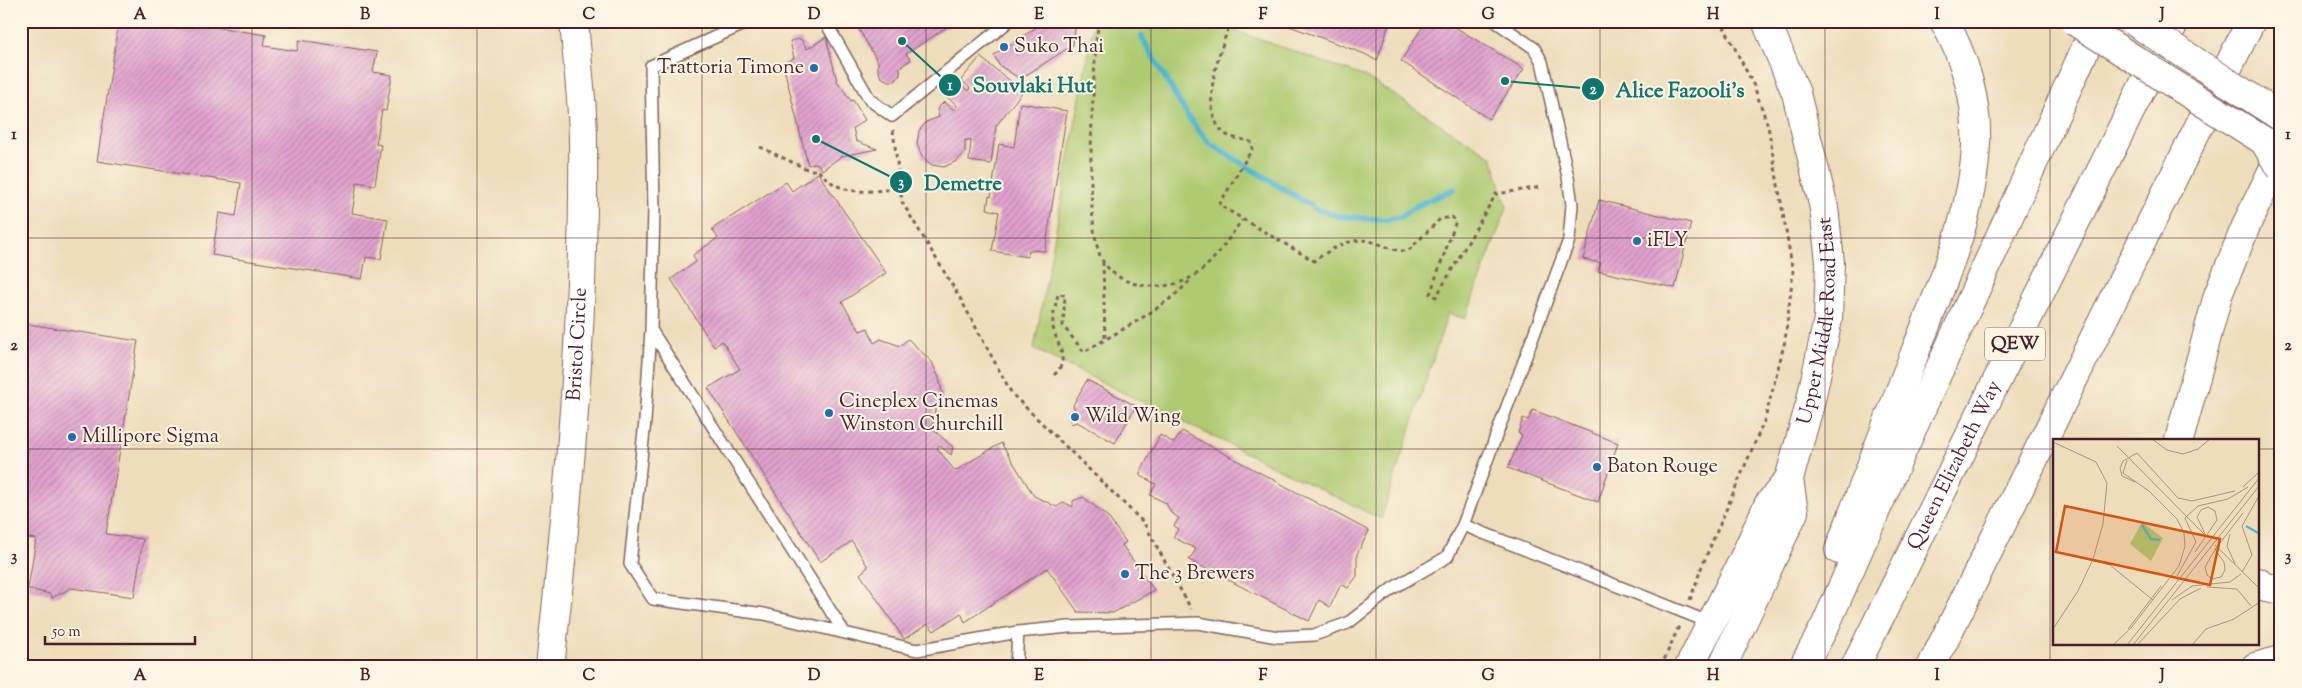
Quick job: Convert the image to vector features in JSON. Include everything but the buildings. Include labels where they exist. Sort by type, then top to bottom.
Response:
[{"type":"main road","name":"Bristol Circle","points":[[550,667],[568,504],[580,325],[583,141],[574,21]]},
{"type":"main road","name":"Upper Middle Road East","points":[[1689,667],[1742,562],[1768,504],[1789,478],[1810,404],[1828,319],[1830,262],[1824,208],[1811,148],[1796,93],[1766,21]]},
{"type":"main road","points":[[1802,667],[1814,619],[1931,311],[1956,240],[1969,194],[1976,144],[1975,117],[1965,68],[1944,21]]},
{"type":"main road","points":[[2074,21],[2272,147],[2281,170]]},
{"type":"main road","points":[[1802,667],[1826,624],[2098,21]]},
{"type":"main road","points":[[2133,21],[2281,117]]},
{"type":"main road","name":"Queen Elizabeth Way","points":[[1855,667],[2175,21]]},
{"type":"main road","points":[[1932,667],[2251,21]]},
{"type":"main road","points":[[2179,439],[2218,295],[2248,221],[2272,147]]},
{"type":"main road","name":"Upper Middle Road East","points":[[1722,667],[1794,512],[1789,478]]},
{"type":"main road","points":[[2260,583],[2266,587],[2281,590]]},
{"type":"main road","points":[[2255,667],[2281,660]]},
{"type":"lane","points":[[742,21],[744,24],[651,66],[654,209],[651,330],[645,421],[630,564],[653,599],[764,614],[917,650],[1018,632],[1198,623],[1278,637],[1314,635],[1348,624],[1392,588],[1447,557],[1463,525],[1569,240],[1572,205],[1568,177],[1542,62],[1534,48],[1495,21]]},
{"type":"lane","points":[[824,21],[870,100],[892,116],[1009,21]]},
{"type":"lane","points":[[651,330],[844,632]]},
{"type":"lane","points":[[1463,525],[1711,622]]},
{"type":"lane","points":[[1016,667],[1018,632]]},
{"type":"path","points":[[1100,21],[1096,40],[1091,203],[1096,245],[1103,262],[1114,275],[1130,284],[1167,287],[1191,278],[1206,269],[1242,220]]},
{"type":"path","points":[[1231,21],[1215,67],[1212,88],[1214,112],[1219,128],[1225,134],[1253,143],[1252,149],[1219,205],[1314,261],[1337,246],[1358,241],[1370,241],[1401,252],[1408,252],[1440,219],[1452,216],[1456,221],[1430,294],[1436,298],[1496,194],[1542,187]]},
{"type":"path","points":[[1661,667],[1686,612],[1702,566],[1765,419],[1785,341],[1793,272],[1768,126],[1754,86],[1721,21]]},
{"type":"path","points":[[892,116],[902,202],[960,298],[1012,394],[1144,523],[1198,623]]},
{"type":"path","points":[[760,147],[809,170],[818,170],[829,182],[850,192],[899,189]]},
{"type":"path","points":[[1103,262],[1105,339]]},
{"type":"path","points":[[1054,375],[1061,368],[1064,357],[1053,325],[1058,294],[1065,295],[1063,326],[1084,352],[1183,288],[1191,278]]},
{"type":"green space","points":[[1208,21],[1366,77],[1492,157],[1507,207],[1465,319],[1448,313],[1381,519],[1034,349],[1094,22]]},
{"type":"waterway","points":[[1141,36],[1188,117],[1209,143],[1318,210],[1338,216],[1384,220],[1400,217],[1418,205],[1454,189]]},
{"type":"place","name":"Souvlaki Hut","points":[[902,41]]},
{"type":"place","name":"Suko Thai","points":[[1004,47]]},
{"type":"place","name":"Trattoria Timone","points":[[814,68]]},
{"type":"place","name":"Alice Fazooli's","points":[[1505,81]]},
{"type":"place","name":"Demetre","points":[[816,139]]},
{"type":"place","name":"iFLY","points":[[1637,241]]},
{"type":"place","name":"Cineplex Cinemas Winston Churchill","points":[[829,413]]},
{"type":"place","name":"Wild Wing","points":[[1075,417]]},
{"type":"place","name":"Millipore Sigma","points":[[72,437]]},
{"type":"place","name":"Baton Rouge","points":[[1597,467]]},
{"type":"place","name":"The 3 Brewers","points":[[1125,574]]}]
